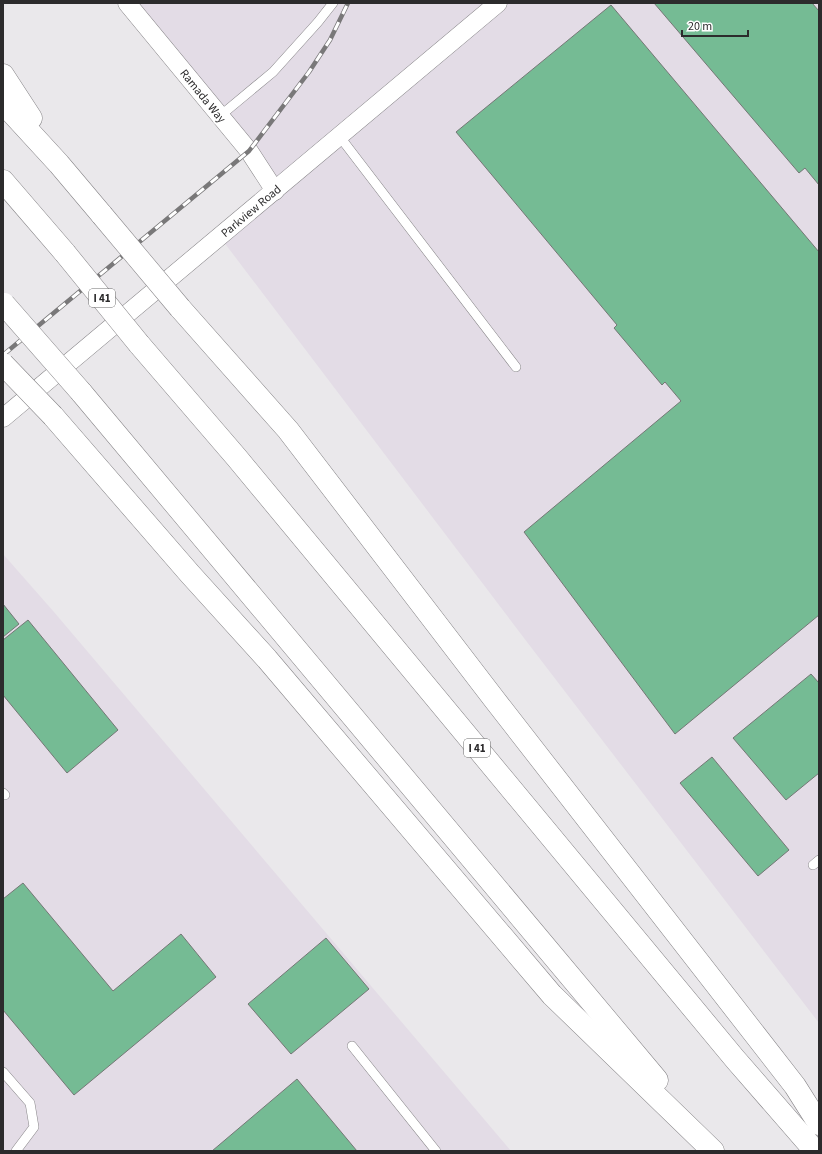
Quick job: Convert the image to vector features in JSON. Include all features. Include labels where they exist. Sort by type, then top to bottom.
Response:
[{"type":"highway","points":[[3,75],[59,164]]},
{"type":"highway","points":[[3,102],[59,164],[180,308],[288,430],[494,699],[795,1086],[819,1124]]},
{"type":"highway","name":"I 41","points":[[3,181],[65,253],[139,344],[237,458],[735,1059],[816,1151]]},
{"type":"highway","points":[[4,304],[81,392],[714,1151]]},
{"type":"highway","points":[[3,364],[53,416],[190,574],[267,659],[552,995],[714,1151]]},
{"type":"street","name":"Ramada Way","points":[[127,3],[249,151],[275,191]]},
{"type":"street","name":"Parkview Road","points":[[3,418],[498,3]]},
{"type":"lane","points":[[220,116],[273,72],[333,3]]},
{"type":"lane","points":[[340,137],[516,367]]},
{"type":"lane","points":[[352,1046],[436,1151]]},
{"type":"lane","points":[[3,1072],[30,1103],[34,1127],[16,1151]]},
{"type":"shaded area","points":[[127,3],[819,3],[819,1023],[527,642],[220,237],[274,191]]},
{"type":"shaded area","points":[[3,554],[54,612],[511,1151],[3,1151]]},
{"type":"building","points":[[654,3],[812,3],[819,11],[819,185],[805,168],[799,173]]},
{"type":"building","points":[[611,5],[819,252],[819,615],[675,734],[524,532],[681,401],[665,382],[662,385],[614,328],[617,325],[456,132]]},
{"type":"building","points":[[3,604],[19,624],[3,637]]},
{"type":"building","points":[[28,620],[118,730],[67,773],[3,695],[3,640]]},
{"type":"building","points":[[811,674],[819,683],[819,773],[786,800],[733,738]]},
{"type":"building","points":[[712,757],[789,850],[758,876],[680,783]]},
{"type":"building","points":[[23,883],[113,991],[181,934],[216,977],[74,1095],[3,1010],[3,899]]},
{"type":"building","points":[[326,938],[369,989],[291,1054],[248,1004]]},
{"type":"building","points":[[297,1079],[357,1151],[212,1151]]},
{"type":"railway","points":[[3,355],[249,151],[309,72],[330,40],[348,3]]}]
